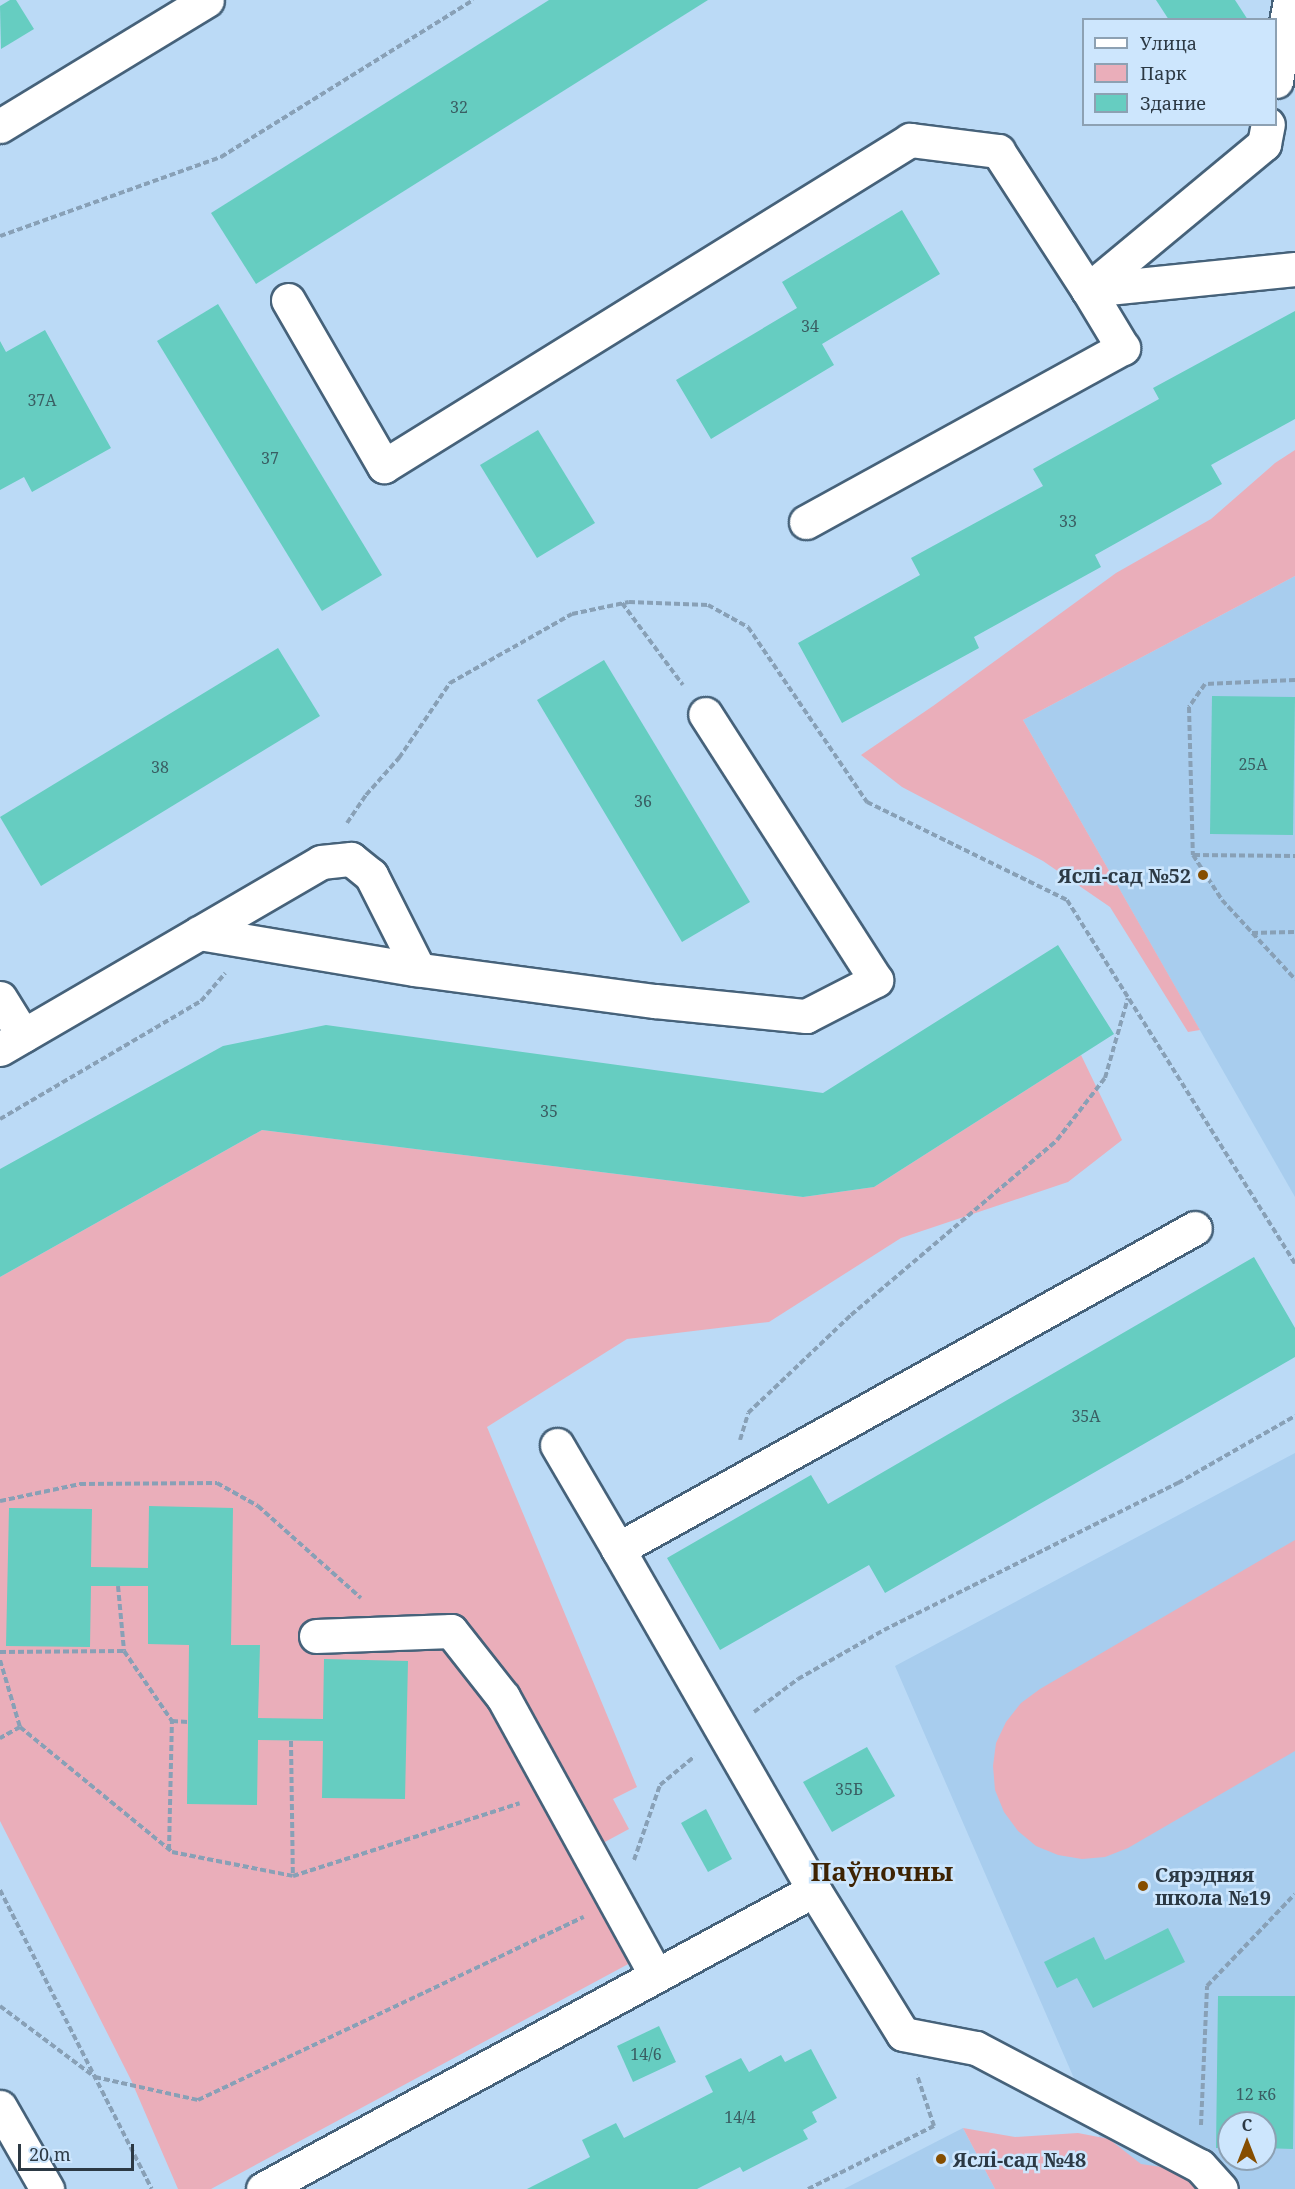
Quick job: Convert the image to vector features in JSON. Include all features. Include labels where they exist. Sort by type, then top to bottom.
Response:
[{"type":"street","points":[[0,126],[207,0]]},
{"type":"street","points":[[1277,70],[1290,0]]},
{"type":"street","points":[[1088,290],[1264,144],[1268,126]]},
{"type":"street","points":[[288,300],[384,466],[910,140],[998,151],[1123,348],[806,522]]},
{"type":"street","points":[[1088,290],[1295,269]]},
{"type":"street","points":[[199,933],[419,970],[655,1001],[806,1016],[876,980],[705,714]]},
{"type":"street","points":[[0,998],[12,1042],[321,862],[351,858],[371,874],[419,970]]},
{"type":"street","points":[[618,1549],[1195,1228]]},
{"type":"street","points":[[557,1445],[814,1890],[903,2034],[976,2048],[1211,2177]]},
{"type":"street","points":[[316,1636],[451,1631],[503,1696],[656,1975]]},
{"type":"street","points":[[263,2189],[814,1890]]},
{"type":"street","points":[[0,2107],[47,2189]]},
{"type":"path","points":[[0,237],[221,157],[472,0]]},
{"type":"path","points":[[622,603],[705,714]]},
{"type":"path","points":[[321,862],[366,795],[399,758],[450,683],[572,614],[622,603],[708,605],[748,627],[867,802],[1067,900],[1295,1263]]},
{"type":"path","points":[[1295,680],[1205,684],[1189,707],[1193,855],[1222,900],[1295,979]]},
{"type":"path","points":[[1193,855],[1295,856]]},
{"type":"path","points":[[1252,933],[1295,932]]},
{"type":"path","points":[[0,1119],[201,1001],[252,942]]},
{"type":"path","points":[[727,1488],[748,1413],[851,1315],[1057,1140],[1105,1078],[1128,998]]},
{"type":"path","points":[[0,2006],[95,2077],[198,2100],[621,1898],[660,1785],[798,1679],[884,1630],[1178,1483],[1295,1416]]},
{"type":"path","points":[[0,1501],[80,1485],[217,1483],[258,1506],[401,1633]]},
{"type":"path","points":[[118,1586],[124,1651],[172,1721],[169,1850]]},
{"type":"path","points":[[0,1652],[124,1651]]},
{"type":"path","points":[[0,1660],[20,1727],[169,1850],[293,1876],[555,1791]]},
{"type":"path","points":[[172,1721],[188,1722]]},
{"type":"path","points":[[0,1738],[20,1727]]},
{"type":"path","points":[[291,1741],[293,1876]]},
{"type":"path","points":[[0,1890],[152,2189]]},
{"type":"path","points":[[1211,2177],[1207,1986],[1295,1894]]},
{"type":"path","points":[[808,2189],[934,2126],[903,2034]]},
{"type":"shaded area","name":"Яслі-сад №52","points":[[1295,576],[1295,1197],[1023,720]]},
{"type":"shaded area","name":"Сярэдняя школа №19","points":[[1295,1453],[1295,2189],[1122,2189],[895,1666]]},
{"type":"shaded area","name":"Яслі-сад №48","points":[[963,2128],[995,2189],[844,2189]]},
{"type":"green space","points":[[1295,450],[1295,576],[1023,720],[1200,1030],[1188,1032],[1110,907],[1043,861],[902,787],[861,755],[933,706],[1116,573],[1211,519],[1275,463]]},
{"type":"green space","points":[[1081,1055],[1122,1140],[1068,1182],[901,1238],[769,1322],[627,1339],[487,1427],[637,1787],[613,1799],[629,1829],[603,1843],[658,1948],[211,2189],[178,2189],[131,2080],[0,1821],[0,1277],[262,1130],[803,1197],[874,1187]]},
{"type":"green space","points":[[1295,1540],[1295,1751],[1128,1848],[1105,1857],[1082,1859],[1058,1855],[1036,1846],[1018,1831],[1004,1812],[995,1790],[993,1766],[996,1743],[1006,1722],[1021,1703],[1040,1689]]},
{"type":"green space","points":[[963,2128],[1015,2137],[1078,2133],[1109,2139],[1141,2164],[1168,2168],[1205,2189],[995,2189]]},
{"type":"building","points":[[10,0],[16,0],[34,29],[1,49],[0,6]]},
{"type":"building","points":[[549,0],[708,0],[256,284],[211,213]]},
{"type":"building","points":[[1156,0],[1235,0],[1247,18],[1168,18]]},
{"type":"building","points":[[902,210],[940,274],[822,344],[834,365],[711,439],[676,380],[797,308],[782,282]]},
{"type":"building","points":[[218,304],[382,575],[322,611],[157,341]]},
{"type":"building","points":[[1295,311],[1295,419],[1211,465],[1222,484],[1095,555],[1101,567],[974,637],[979,648],[842,723],[798,643],[920,575],[911,558],[1043,486],[1033,469],[1159,399],[1153,388]]},
{"type":"building","points":[[45,330],[111,448],[32,492],[24,477],[0,490],[0,341],[6,352]]},
{"type":"building","points":[[538,430],[595,523],[537,558],[480,465]]},
{"type":"building","points":[[278,648],[320,716],[41,886],[0,817]]},
{"type":"building","points":[[604,660],[750,902],[682,942],[537,700]]},
{"type":"building","points":[[1212,696],[1295,697],[1293,835],[1210,834]]},
{"type":"building","points":[[1058,945],[1114,1034],[874,1187],[803,1197],[262,1130],[0,1277],[0,1169],[223,1046],[326,1025],[823,1093]]},
{"type":"building","points":[[1254,1257],[1295,1328],[1295,1357],[885,1593],[869,1565],[720,1650],[667,1558],[811,1475],[828,1504]]},
{"type":"building","points":[[149,1506],[233,1508],[231,1645],[260,1645],[258,1718],[323,1719],[324,1659],[408,1661],[405,1799],[322,1798],[323,1741],[258,1740],[257,1805],[187,1804],[189,1645],[148,1644],[148,1586],[91,1586],[90,1647],[6,1646],[9,1508],[92,1509],[91,1567],[148,1568]]},
{"type":"building","points":[[867,1747],[895,1796],[832,1832],[803,1782]]},
{"type":"building","points":[[706,1809],[732,1859],[708,1872],[681,1823]]},
{"type":"building","points":[[1168,1928],[1185,1962],[1093,2008],[1077,1978],[1057,1988],[1044,1962],[1094,1937],[1105,1960]]},
{"type":"building","points":[[1218,1996],[1295,1996],[1293,2149],[1277,2148],[1277,2111],[1217,2111],[1216,2148]]},
{"type":"building","points":[[659,2026],[676,2062],[633,2082],[617,2046]]},
{"type":"building","points":[[811,2049],[837,2098],[812,2112],[817,2122],[803,2130],[808,2139],[743,2172],[740,2167],[697,2189],[527,2189],[590,2157],[582,2140],[616,2123],[624,2138],[713,2092],[705,2076],[741,2058],[749,2072],[781,2055],[785,2062]]},
{"type":"place","name":"Яслі-сад №52","points":[[1203,875]]},
{"type":"place","name":"Сярэдняя школа №19","points":[[1143,1886]]},
{"type":"place","name":"Яслі-сад №48","points":[[941,2159]]},
{"type":"district","name":"Паўночны","points":[[882,1872]]}]
